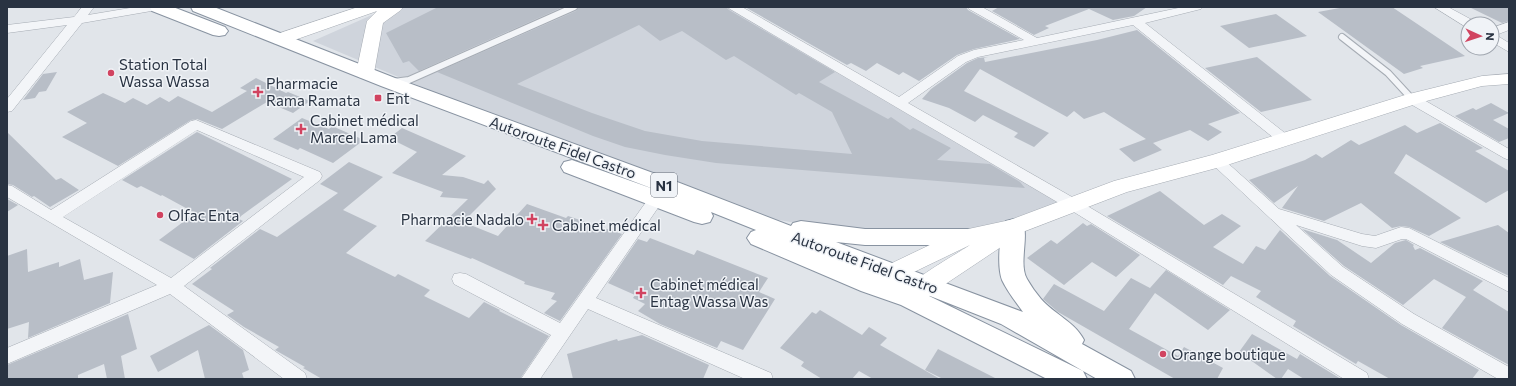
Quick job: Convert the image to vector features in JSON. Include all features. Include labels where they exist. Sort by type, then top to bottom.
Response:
[{"type":"highway","name":"Autoroute Fidel Castro","points":[[158,7],[365,73],[664,185],[765,225],[894,272],[918,292],[1073,379]]},
{"type":"highway","name":"Autoroute Fidel Castro","points":[[199,7],[272,44],[656,199],[720,222],[870,284],[918,292],[1010,318],[1114,375]]},
{"type":"highway","points":[[765,225],[865,237],[967,237]]},
{"type":"highway","points":[[1014,227],[1011,250],[1014,279],[1033,308],[1114,375]]},
{"type":"main road","points":[[272,44],[374,7]]},
{"type":"main road","points":[[365,73],[375,21],[395,7]]},
{"type":"main road","points":[[870,284],[967,237],[1014,227],[1121,186],[1217,161],[1412,99],[1482,81],[1509,79]]},
{"type":"main road","points":[[918,292],[1014,227]]},
{"type":"street","points":[[7,108],[88,7]]},
{"type":"street","points":[[7,28],[77,20],[158,7]]},
{"type":"street","points":[[734,7],[1074,205],[1360,379]]},
{"type":"street","points":[[973,7],[1036,42]]},
{"type":"street","points":[[1150,7],[1165,15]]},
{"type":"street","points":[[899,103],[962,59],[974,54],[1165,15],[1197,7]]},
{"type":"street","points":[[1440,7],[1460,18]]},
{"type":"street","points":[[1135,21],[1285,140]]},
{"type":"street","points":[[1500,42],[1509,48]]},
{"type":"street","points":[[1412,99],[1509,155]]},
{"type":"street","points":[[7,356],[172,286],[316,176],[196,124],[51,217]]},
{"type":"street","points":[[1217,161],[1337,271],[1408,319],[1509,376]]},
{"type":"street","points":[[7,190],[51,217],[172,286],[298,379]]},
{"type":"street","points":[[530,379],[656,199]]},
{"type":"street","points":[[1275,214],[1300,220],[1362,240],[1376,242],[1401,233],[1409,234],[1509,286]]},
{"type":"street","points":[[460,279],[563,333]]},
{"type":"street","points":[[586,301],[764,379]]},
{"type":"lane","points":[[388,82],[409,80],[574,7]]},
{"type":"lane","points":[[1342,37],[1388,73],[1412,99]]},
{"type":"shaded area","points":[[390,7],[728,7],[1080,211],[919,236],[837,230],[767,218],[682,183],[503,121],[313,41]]},
{"type":"building","points":[[438,7],[563,7],[419,71],[409,61],[403,63],[386,33]]},
{"type":"building","points":[[578,7],[726,7],[835,72],[819,82],[888,119],[891,117],[910,130],[913,128],[951,148],[937,160],[990,164],[1020,182],[1025,188],[716,163],[665,155],[625,147],[593,136],[437,72],[576,11]],"holes":[[[639,25],[660,41],[682,31],[726,60],[734,56],[796,95],[799,93],[832,112],[852,154],[702,141],[645,131],[592,113],[517,84]]]},
{"type":"building","points":[[745,7],[966,7],[968,10],[1020,39],[974,49],[957,55],[919,81],[903,72],[899,75],[877,63],[866,71],[851,63],[847,65]]},
{"type":"building","points":[[999,7],[1147,7],[1134,16],[1113,20],[1089,9],[1045,26],[1049,28],[1034,35],[992,11]]},
{"type":"building","points":[[1345,7],[1392,7],[1460,53],[1460,56],[1465,56],[1420,66],[1423,68],[1404,74],[1318,12]]},
{"type":"building","points":[[1469,7],[1509,7],[1509,21],[1502,23],[1500,22],[1500,16],[1488,16]]},
{"type":"building","points":[[1276,14],[1307,36],[1249,48],[1220,26]]},
{"type":"building","points":[[1137,30],[1240,113],[1208,124],[1222,132],[1208,141],[1190,130],[1153,143],[1162,150],[1134,162],[1119,149],[1146,139],[1104,112],[1084,119],[1074,111],[1067,117],[980,69],[964,91],[1049,133],[1034,147],[1014,137],[1018,133],[983,115],[975,122],[949,108],[922,99],[931,89],[967,63],[978,58],[988,57],[984,58],[985,62],[1097,40]]},
{"type":"building","points":[[1257,57],[1312,100],[1261,112],[1205,68]]},
{"type":"building","points":[[57,72],[46,91],[39,92],[35,98],[23,100],[43,74]]},
{"type":"building","points":[[256,78],[286,93],[288,92],[310,101],[293,113],[267,102],[222,129],[197,119],[191,120],[118,166],[62,137],[87,123],[67,112],[103,93],[125,103],[133,98],[147,105],[160,97],[169,102],[178,96],[212,112],[247,91],[240,88]]},
{"type":"building","points":[[1491,103],[1509,113],[1493,120],[1509,129],[1509,138],[1499,142],[1455,116],[1473,108],[1476,110]]},
{"type":"building","points":[[302,118],[329,129],[332,126],[364,140],[333,163],[300,148],[298,150],[273,139]]},
{"type":"building","points":[[1440,123],[1483,148],[1475,151],[1509,171],[1509,190],[1486,203],[1406,154],[1394,173],[1461,218],[1429,236],[1409,227],[1401,226],[1392,228],[1361,203],[1324,221],[1282,208],[1298,186],[1274,203],[1249,180],[1305,160],[1316,154],[1322,158],[1351,140],[1359,145],[1405,125],[1417,133]]},
{"type":"building","points":[[402,128],[466,156],[442,175],[463,177],[484,184],[488,180],[496,189],[463,222],[498,236],[527,204],[566,218],[568,216],[622,234],[560,321],[544,313],[557,301],[551,299],[555,293],[524,284],[525,282],[472,258],[471,259],[425,241],[468,199],[440,197],[443,192],[392,173],[417,152],[389,138]]},
{"type":"building","points":[[7,132],[56,180],[61,178],[79,190],[50,207],[34,196],[32,197],[13,185],[7,184]]},
{"type":"building","points":[[197,132],[292,179],[241,216],[239,219],[243,221],[194,259],[159,240],[195,213],[162,195],[161,196],[141,186],[137,188],[122,180]]},
{"type":"building","points":[[349,162],[383,177],[343,210],[377,226],[346,253],[395,277],[398,274],[430,290],[424,296],[469,318],[484,302],[549,336],[520,379],[322,379],[303,368],[305,367],[275,350],[279,347],[244,327],[227,315],[234,311],[192,284],[260,229],[277,237],[338,193],[320,184]]},
{"type":"building","points":[[1160,191],[1204,225],[1222,214],[1241,226],[1213,247],[1243,264],[1256,246],[1265,250],[1280,230],[1330,276],[1401,325],[1479,370],[1472,379],[1390,379],[1358,361],[1356,364],[1293,326],[1296,321],[1256,297],[1261,291],[1231,276],[1223,285],[1107,216]]},
{"type":"building","points":[[7,199],[18,205],[7,212]]},
{"type":"building","points":[[1083,223],[1087,226],[1091,224],[1140,255],[1116,277],[1092,262],[1064,285],[1027,258],[1051,240],[1057,244]]},
{"type":"building","points":[[1498,225],[1509,233],[1509,276],[1440,242]]},
{"type":"building","points":[[1302,229],[1337,240],[1371,263],[1395,243],[1406,240],[1414,245],[1415,250],[1420,248],[1483,281],[1473,290],[1509,312],[1509,365],[1442,328],[1466,297],[1434,279],[1403,305],[1344,266]]},
{"type":"building","points":[[650,238],[694,255],[697,250],[768,278],[759,292],[775,299],[743,350],[721,341],[717,348],[660,324],[638,311],[645,304],[633,298],[635,295],[608,283],[638,239],[647,242]]},
{"type":"building","points":[[27,249],[28,272],[59,262],[59,267],[80,259],[84,280],[113,272],[110,303],[28,338],[29,322],[7,329],[7,256]]},
{"type":"building","points":[[1166,270],[1230,310],[1208,330],[1155,293],[1129,329],[1178,356],[1184,347],[1223,368],[1217,379],[1175,379],[1058,312],[1043,299],[1054,284],[1104,311],[1131,278],[1150,288]]},
{"type":"building","points":[[820,310],[862,335],[869,327],[887,338],[880,345],[940,379],[873,379],[859,371],[852,379],[822,379],[801,366],[804,362],[780,348],[812,312],[816,314]]},
{"type":"building","points":[[128,314],[137,349],[121,356],[125,379],[107,379],[104,364],[78,375],[78,379],[7,379],[7,365]]},
{"type":"building","points":[[209,325],[243,350],[249,370],[242,373],[244,379],[205,379],[198,350],[158,372],[150,356]]},
{"type":"building","points":[[1252,334],[1297,359],[1300,354],[1341,379],[1304,379],[1288,369],[1281,379],[1277,379],[1239,352]]},
{"type":"building","points":[[642,335],[709,365],[703,379],[573,379],[567,354],[617,339],[618,341]]},
{"type":"building","points":[[938,349],[997,379],[943,379],[925,370]]},
{"type":"place","name":"Station Total Wassa Wassa","points":[[111,73]]},
{"type":"place","name":"Pharmacie Rama Ramata","points":[[258,92]]},
{"type":"place","name":"Ent","points":[[378,98]]},
{"type":"place","name":"Cabinet médical Marcel Lama","points":[[301,129]]},
{"type":"place","name":"Olfac Enta","points":[[160,215]]},
{"type":"place","name":"Pharmacie Nadalo","points":[[532,219]]},
{"type":"place","name":"Cabinet médical","points":[[543,225]]},
{"type":"place","name":"Cabinet médical Entag Wassa Was","points":[[641,293]]},
{"type":"place","name":"Orange boutique","points":[[1163,354]]}]
